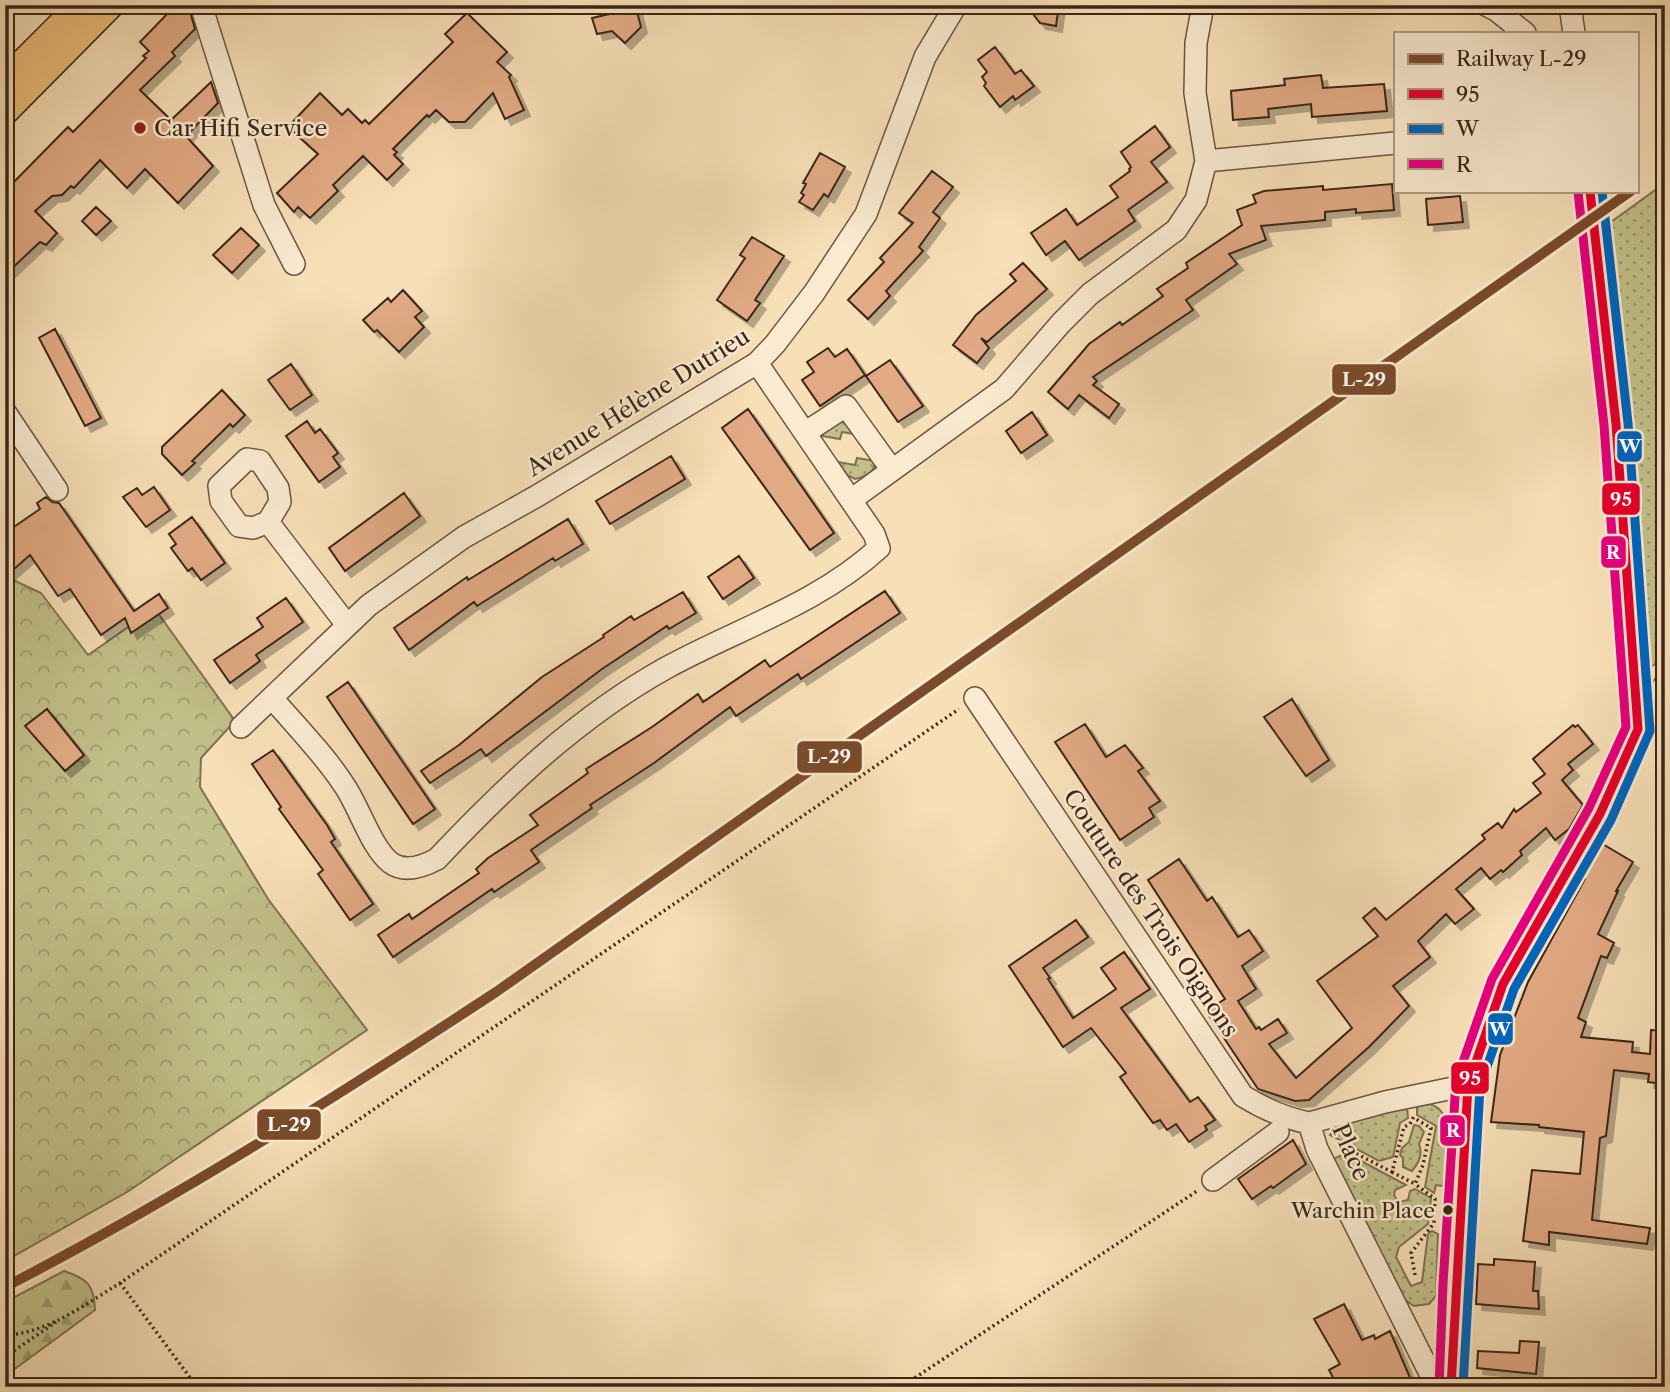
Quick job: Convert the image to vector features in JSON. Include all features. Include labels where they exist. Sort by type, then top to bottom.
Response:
[{"type":"main road","points":[[5,82],[82,5]]},
{"type":"main road","points":[[5,110],[109,5]]},
{"type":"street","points":[[201,5],[264,205],[294,264]]},
{"type":"street","name":"Avenue Hélène Dutrieu","points":[[241,727],[369,605],[464,537],[757,363],[814,293],[866,214],[925,57],[956,5]]},
{"type":"street","points":[[851,500],[1004,388],[1090,294],[1176,230],[1196,200],[1206,162],[1195,93],[1196,43],[1203,5]]},
{"type":"street","points":[[1486,5],[1524,32]]},
{"type":"street","points":[[1570,5],[1574,32]]},
{"type":"street","points":[[1206,162],[1394,143]]},
{"type":"street","points":[[1590,192],[1616,424],[1638,729]]},
{"type":"street","points":[[272,698],[344,784],[376,845],[392,863],[423,867],[437,859],[528,769],[595,714],[665,669],[804,601],[868,559],[879,548],[874,534],[757,363]]},
{"type":"street","points":[[806,432],[846,406],[892,470]]},
{"type":"street","points":[[5,412],[57,490]]},
{"type":"street","points":[[268,522],[347,625]]},
{"type":"street","points":[[1451,1387],[1468,1085],[1503,984],[1600,814],[1638,729],[1665,684]]},
{"type":"street","name":"Couture des Trois Oignons","points":[[975,698],[1243,1096],[1264,1109],[1309,1124]]},
{"type":"street","name":"Place","points":[[1437,1387],[1317,1149],[1309,1124],[1413,1107],[1468,1085]]},
{"type":"street","points":[[1213,1180],[1278,1132]]},
{"type":"path","points":[[5,1357],[63,1317],[120,1283],[975,698]]},
{"type":"path","points":[[1392,1172],[1404,1127],[1413,1107],[1431,1128],[1423,1165],[1415,1184]]},
{"type":"path","points":[[1317,1149],[1329,1150],[1334,1147],[1349,1150],[1415,1184],[1435,1199],[1434,1223],[1411,1252],[1415,1275]]},
{"type":"path","points":[[901,1387],[1213,1180]]},
{"type":"path","points":[[120,1283],[197,1387]]},
{"type":"path","points":[[5,1335],[20,1335],[63,1317]]},
{"type":"green space","points":[[1665,183],[1665,635],[1658,662],[1649,668],[1611,222]]},
{"type":"green space","points":[[846,420],[859,435],[842,432],[840,439],[822,436],[831,424]]},
{"type":"green space","points":[[857,458],[875,461],[869,473],[855,479],[847,475],[838,462],[855,465]]},
{"type":"green space","points":[[11,579],[41,593],[88,655],[155,609],[235,721],[201,758],[200,787],[268,899],[367,1030],[127,1192],[5,1261],[5,583]]},
{"type":"green space","points":[[1430,1104],[1439,1109],[1448,1128],[1443,1186],[1436,1185],[1434,1193],[1425,1187],[1436,1126],[1417,1115],[1417,1106]]},
{"type":"green space","points":[[1407,1107],[1408,1118],[1400,1123],[1393,1157],[1379,1161],[1330,1135],[1340,1123]]},
{"type":"green space","points":[[1414,1125],[1424,1132],[1419,1144],[1420,1158],[1412,1171],[1403,1167],[1403,1158],[1400,1155],[1402,1148],[1409,1142]]},
{"type":"green space","points":[[1346,1153],[1406,1185],[1395,1190],[1394,1195],[1398,1202],[1408,1200],[1410,1191],[1415,1189],[1431,1198],[1428,1224],[1399,1247],[1396,1257],[1411,1286],[1422,1282],[1428,1234],[1432,1231],[1438,1234],[1436,1296],[1429,1304],[1414,1306],[1405,1300],[1333,1159]]},
{"type":"green space","points":[[64,1271],[88,1284],[93,1294],[95,1310],[5,1376],[5,1302]]},
{"type":"building","points":[[184,5],[188,5],[195,29],[172,52],[175,56],[140,90],[171,120],[211,82],[218,103],[186,136],[213,166],[178,203],[145,169],[127,188],[100,160],[74,188],[71,186],[62,195],[52,196],[35,211],[57,233],[46,245],[40,242],[5,275],[5,191],[68,127],[73,132],[146,58],[143,56],[149,51],[140,42],[172,9],[176,13]]},
{"type":"building","points":[[1026,5],[1059,5],[1056,26],[1040,23]]},
{"type":"building","points":[[636,8],[641,27],[625,43],[612,31],[597,34],[592,18]]},
{"type":"building","points":[[467,13],[507,52],[497,62],[511,75],[509,77],[524,110],[505,119],[493,93],[465,122],[449,122],[436,110],[429,117],[427,115],[393,149],[397,152],[394,155],[403,164],[387,180],[363,156],[333,185],[338,191],[310,218],[298,207],[294,212],[277,193],[318,154],[288,127],[320,93],[342,115],[348,109],[362,123],[365,120],[369,124],[453,42],[445,34]]},
{"type":"building","points":[[995,47],[1015,74],[1021,70],[1034,86],[1015,100],[1013,96],[1000,107],[984,86],[986,83],[982,77],[987,72],[978,60]]},
{"type":"building","points":[[1321,75],[1323,88],[1384,84],[1387,111],[1312,117],[1311,104],[1268,109],[1269,117],[1233,120],[1231,91],[1285,85],[1284,79]]},
{"type":"building","points":[[1155,126],[1170,147],[1151,162],[1167,182],[1128,210],[1135,221],[1079,260],[1065,241],[1046,255],[1031,233],[1066,209],[1077,225],[1118,197],[1110,186],[1130,171],[1131,167],[1121,152]]},
{"type":"building","points":[[820,153],[845,167],[828,197],[824,194],[813,210],[799,202],[804,195],[801,193],[806,184],[803,183]]},
{"type":"building","points":[[932,171],[953,187],[933,212],[940,218],[919,247],[923,251],[886,291],[890,296],[868,319],[848,300],[884,262],[880,258],[913,223],[899,213]]},
{"type":"building","points":[[1392,184],[1394,210],[1356,213],[1356,209],[1325,212],[1325,220],[1261,226],[1266,240],[1229,254],[1237,264],[1186,300],[1193,310],[1093,377],[1097,381],[1093,385],[1119,404],[1109,418],[1079,395],[1068,409],[1048,392],[1089,344],[1163,296],[1157,289],[1188,268],[1186,263],[1242,225],[1237,210],[1256,203],[1253,195],[1264,191],[1323,186],[1323,190]]},
{"type":"building","points":[[1460,196],[1463,222],[1428,225],[1426,199]]},
{"type":"building","points":[[96,207],[111,221],[96,235],[82,221]]},
{"type":"building","points":[[241,228],[259,245],[232,273],[213,255]]},
{"type":"building","points":[[752,237],[784,256],[755,300],[760,303],[747,321],[717,300],[745,258],[740,255]]},
{"type":"building","points":[[1023,263],[1047,289],[987,342],[981,338],[989,348],[977,363],[953,345],[976,315],[1016,281],[1010,274]]},
{"type":"building","points":[[403,290],[422,311],[415,317],[424,327],[399,352],[363,320],[388,298],[391,302]]},
{"type":"building","points":[[55,329],[101,418],[85,426],[39,338]]},
{"type":"building","points":[[828,348],[835,357],[847,349],[865,375],[820,406],[802,380],[814,372],[807,362]]},
{"type":"building","points":[[890,360],[923,406],[898,422],[866,376]]},
{"type":"building","points":[[291,364],[312,395],[290,410],[268,380]]},
{"type":"building","points":[[222,390],[245,415],[233,427],[230,424],[192,461],[195,463],[182,475],[162,454],[162,447]]},
{"type":"building","points":[[748,409],[834,533],[810,550],[722,428]]},
{"type":"building","points":[[1032,412],[1047,435],[1021,453],[1006,431]]},
{"type":"building","points":[[307,421],[315,433],[320,429],[338,453],[333,457],[340,467],[319,482],[286,436]]},
{"type":"building","points":[[671,456],[685,479],[610,524],[596,501]]},
{"type":"building","points":[[154,487],[170,510],[146,527],[123,497],[137,488],[142,495]]},
{"type":"building","points":[[404,493],[420,516],[345,571],[329,548]]},
{"type":"building","points":[[46,497],[59,503],[134,611],[159,594],[168,608],[131,633],[125,618],[101,635],[70,589],[58,596],[30,555],[5,577],[5,533],[40,509],[37,503]]},
{"type":"building","points":[[192,517],[225,563],[201,580],[192,568],[188,571],[171,548],[176,544],[169,534]]},
{"type":"building","points":[[568,519],[583,544],[555,561],[553,558],[477,606],[474,602],[409,650],[394,628],[467,577],[468,580]]},
{"type":"building","points":[[739,556],[754,578],[723,599],[708,577]]},
{"type":"building","points":[[885,591],[900,613],[801,679],[798,674],[736,716],[730,707],[654,763],[590,805],[592,808],[531,850],[539,862],[494,892],[492,889],[393,957],[378,935],[409,914],[412,919],[479,873],[476,869],[488,858],[538,825],[530,815],[588,773],[586,769],[698,694],[703,702],[765,660],[770,667]]},
{"type":"building","points":[[683,592],[696,613],[669,629],[667,626],[602,669],[486,756],[481,749],[430,783],[421,771],[459,745],[542,677],[604,637],[603,635],[631,616],[634,620]]},
{"type":"building","points":[[286,598],[303,622],[256,655],[260,661],[230,683],[214,660],[263,627],[257,618]]},
{"type":"building","points":[[348,682],[435,809],[413,824],[327,697]]},
{"type":"building","points":[[1292,699],[1329,760],[1306,776],[1264,717]]},
{"type":"building","points":[[47,709],[84,755],[65,771],[25,726]]},
{"type":"building","points":[[1085,724],[1106,757],[1125,745],[1143,768],[1138,771],[1160,801],[1149,808],[1154,817],[1120,840],[1055,742]]},
{"type":"building","points":[[1573,725],[1578,725],[1593,744],[1568,764],[1573,770],[1562,780],[1583,805],[1569,829],[1555,840],[1546,828],[1520,851],[1522,855],[1503,872],[1501,870],[1490,879],[1481,868],[1456,889],[1474,909],[1455,924],[1446,914],[1418,941],[1430,957],[1393,986],[1409,1006],[1369,1047],[1309,1100],[1295,1101],[1258,1089],[1206,1011],[1225,999],[1148,880],[1179,859],[1207,901],[1212,897],[1238,937],[1249,930],[1263,951],[1242,966],[1256,989],[1238,1001],[1256,1029],[1259,1027],[1261,1030],[1278,1019],[1287,1033],[1269,1044],[1296,1078],[1352,1028],[1317,981],[1378,936],[1363,918],[1375,908],[1386,920],[1485,839],[1482,835],[1498,823],[1502,828],[1514,809],[1516,812],[1541,793],[1533,783],[1545,774],[1533,759]]},
{"type":"building","points":[[273,750],[327,825],[335,839],[331,842],[373,904],[350,920],[318,874],[323,870],[279,809],[281,807],[252,764]]},
{"type":"building","points":[[1601,843],[1633,862],[1616,891],[1598,934],[1614,943],[1607,958],[1601,956],[1578,1018],[1586,1022],[1581,1037],[1633,1042],[1632,1052],[1650,1054],[1651,1030],[1665,1031],[1665,1084],[1648,1082],[1649,1074],[1614,1070],[1606,1136],[1600,1138],[1592,1220],[1650,1228],[1647,1244],[1549,1232],[1549,1245],[1523,1241],[1532,1170],[1580,1174],[1584,1132],[1539,1125],[1491,1122],[1500,1055],[1528,982],[1585,879],[1581,877]]},
{"type":"building","points":[[1076,920],[1088,937],[1043,968],[1050,978],[1048,979],[1073,1018],[1116,989],[1101,968],[1124,952],[1150,989],[1121,1008],[1190,1102],[1198,1097],[1215,1120],[1205,1126],[1207,1130],[1189,1142],[1176,1124],[1167,1130],[1160,1120],[1153,1123],[1120,1077],[1126,1073],[1091,1028],[1063,1047],[1009,966]]},
{"type":"building","points":[[1293,1140],[1306,1164],[1273,1188],[1271,1186],[1252,1199],[1238,1179]]},
{"type":"building","points":[[1494,1259],[1535,1262],[1533,1291],[1538,1291],[1539,1309],[1476,1304],[1478,1264],[1494,1265]]},
{"type":"building","points":[[1344,1304],[1362,1340],[1374,1335],[1375,1339],[1390,1331],[1414,1387],[1338,1387],[1329,1370],[1340,1364],[1314,1319]]},
{"type":"building","points":[[1520,1341],[1539,1342],[1536,1374],[1477,1368],[1478,1351],[1519,1353]]},
{"type":"rail line","name":"L-29","points":[[5,1287],[193,1183],[496,992],[1630,192]]},
{"type":"transit line","name":"R","points":[[1439,1387],[1456,1082],[1492,979],[1589,808],[1626,727],[1604,425],[1578,192]]},
{"type":"transit line","name":"95","points":[[1451,1387],[1468,1085],[1503,984],[1600,814],[1638,729],[1616,424],[1590,192]]},
{"type":"transit line","name":"W","points":[[1463,1387],[1480,1087],[1514,989],[1611,820],[1650,731],[1628,423],[1602,192]]},
{"type":"place","name":"Car Hifi Service","points":[[140,128]]},
{"type":"place","name":"Warchin Place","points":[[1448,1210]]}]
